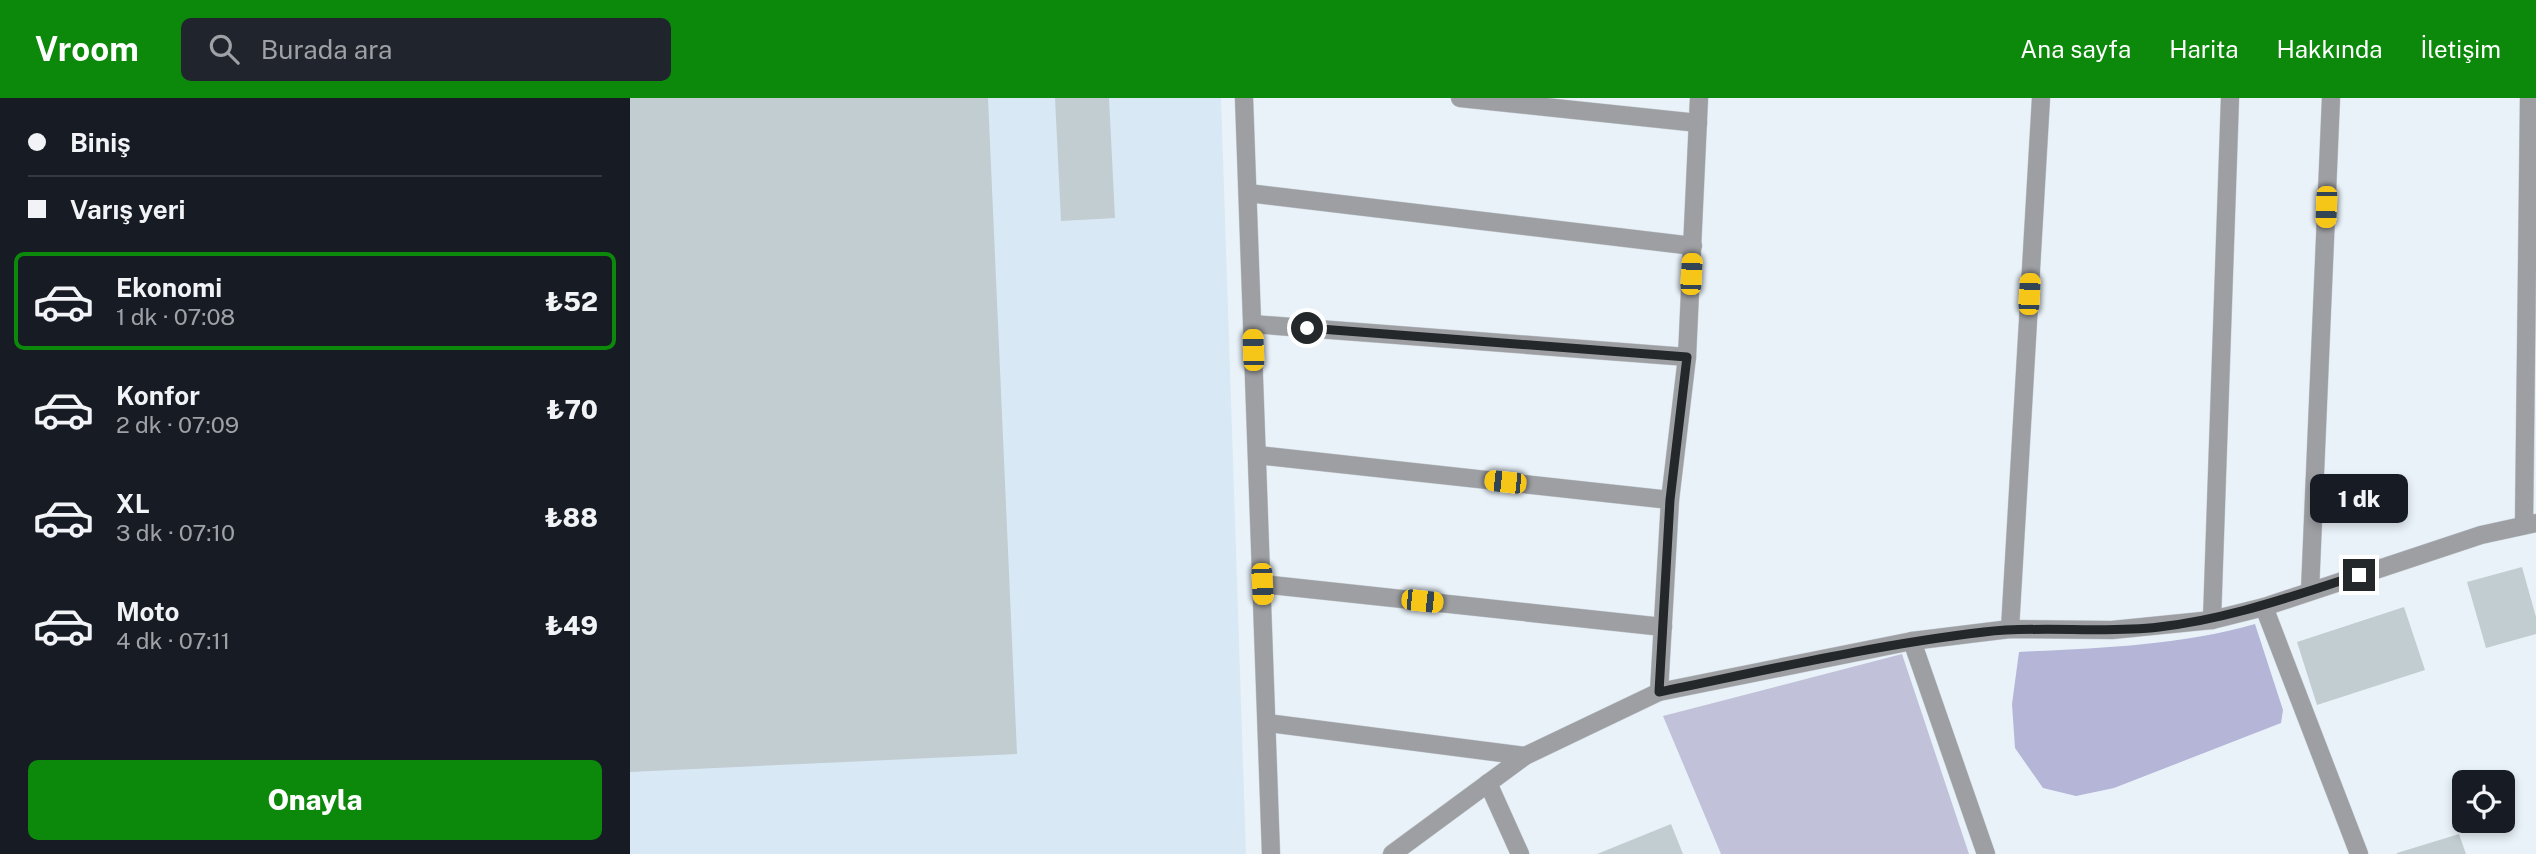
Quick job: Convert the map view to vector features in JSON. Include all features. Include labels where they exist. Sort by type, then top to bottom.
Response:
[{"type":"street","points":[[1244,98],[1271,854]]},
{"type":"street","points":[[1460,98],[1698,123]]},
{"type":"street","points":[[1659,692],[1670,500],[1687,357],[1699,98]]},
{"type":"street","points":[[2010,629],[2041,98]]},
{"type":"street","points":[[2212,620],[2230,98]]},
{"type":"street","points":[[2310,590],[2331,98]]},
{"type":"street","points":[[1392,854],[1525,756],[1659,692],[1912,641],[2010,629],[2112,630],[2212,620],[2264,607],[2481,535],[2530,524],[2529,98]]},
{"type":"street","points":[[1248,192],[1693,246]]},
{"type":"street","points":[[1252,324],[1687,357]]},
{"type":"street","points":[[1257,455],[1670,500]]},
{"type":"street","points":[[1262,584],[1663,627]]},
{"type":"street","points":[[2264,607],[2359,854]]},
{"type":"street","points":[[1912,641],[1986,854]]},
{"type":"street","points":[[1268,723],[1525,756]]},
{"type":"street","points":[[1488,783],[1520,854]]},
{"type":"shaded area","points":[[630,98],[1221,98],[1246,854],[630,854]]},
{"type":"shaded area","points":[[2255,624],[2283,710],[2281,723],[2114,788],[2076,796],[2043,788],[2015,748],[2012,704],[2019,652],[2168,641]]},
{"type":"shaded area","points":[[1902,654],[1969,854],[1721,854],[1663,716]]},
{"type":"building","points":[[630,98],[988,98],[1017,754],[630,772]]},
{"type":"building","points":[[1055,98],[1109,98],[1115,218],[1061,221]]},
{"type":"building","points":[[2522,567],[2536,617],[2536,634],[2486,648],[2467,582]]},
{"type":"building","points":[[2404,607],[2425,670],[2317,705],[2297,642]]},
{"type":"building","points":[[1671,824],[1683,854],[1597,854]]},
{"type":"building","points":[[2459,834],[2466,854],[2397,854],[2397,853]]},
{"type":"route","points":[[1307,328],[1687,357],[1670,500],[1659,692],[1912,641],[2010,629],[2112,630],[2212,620],[2264,607],[2359,575]]}]
